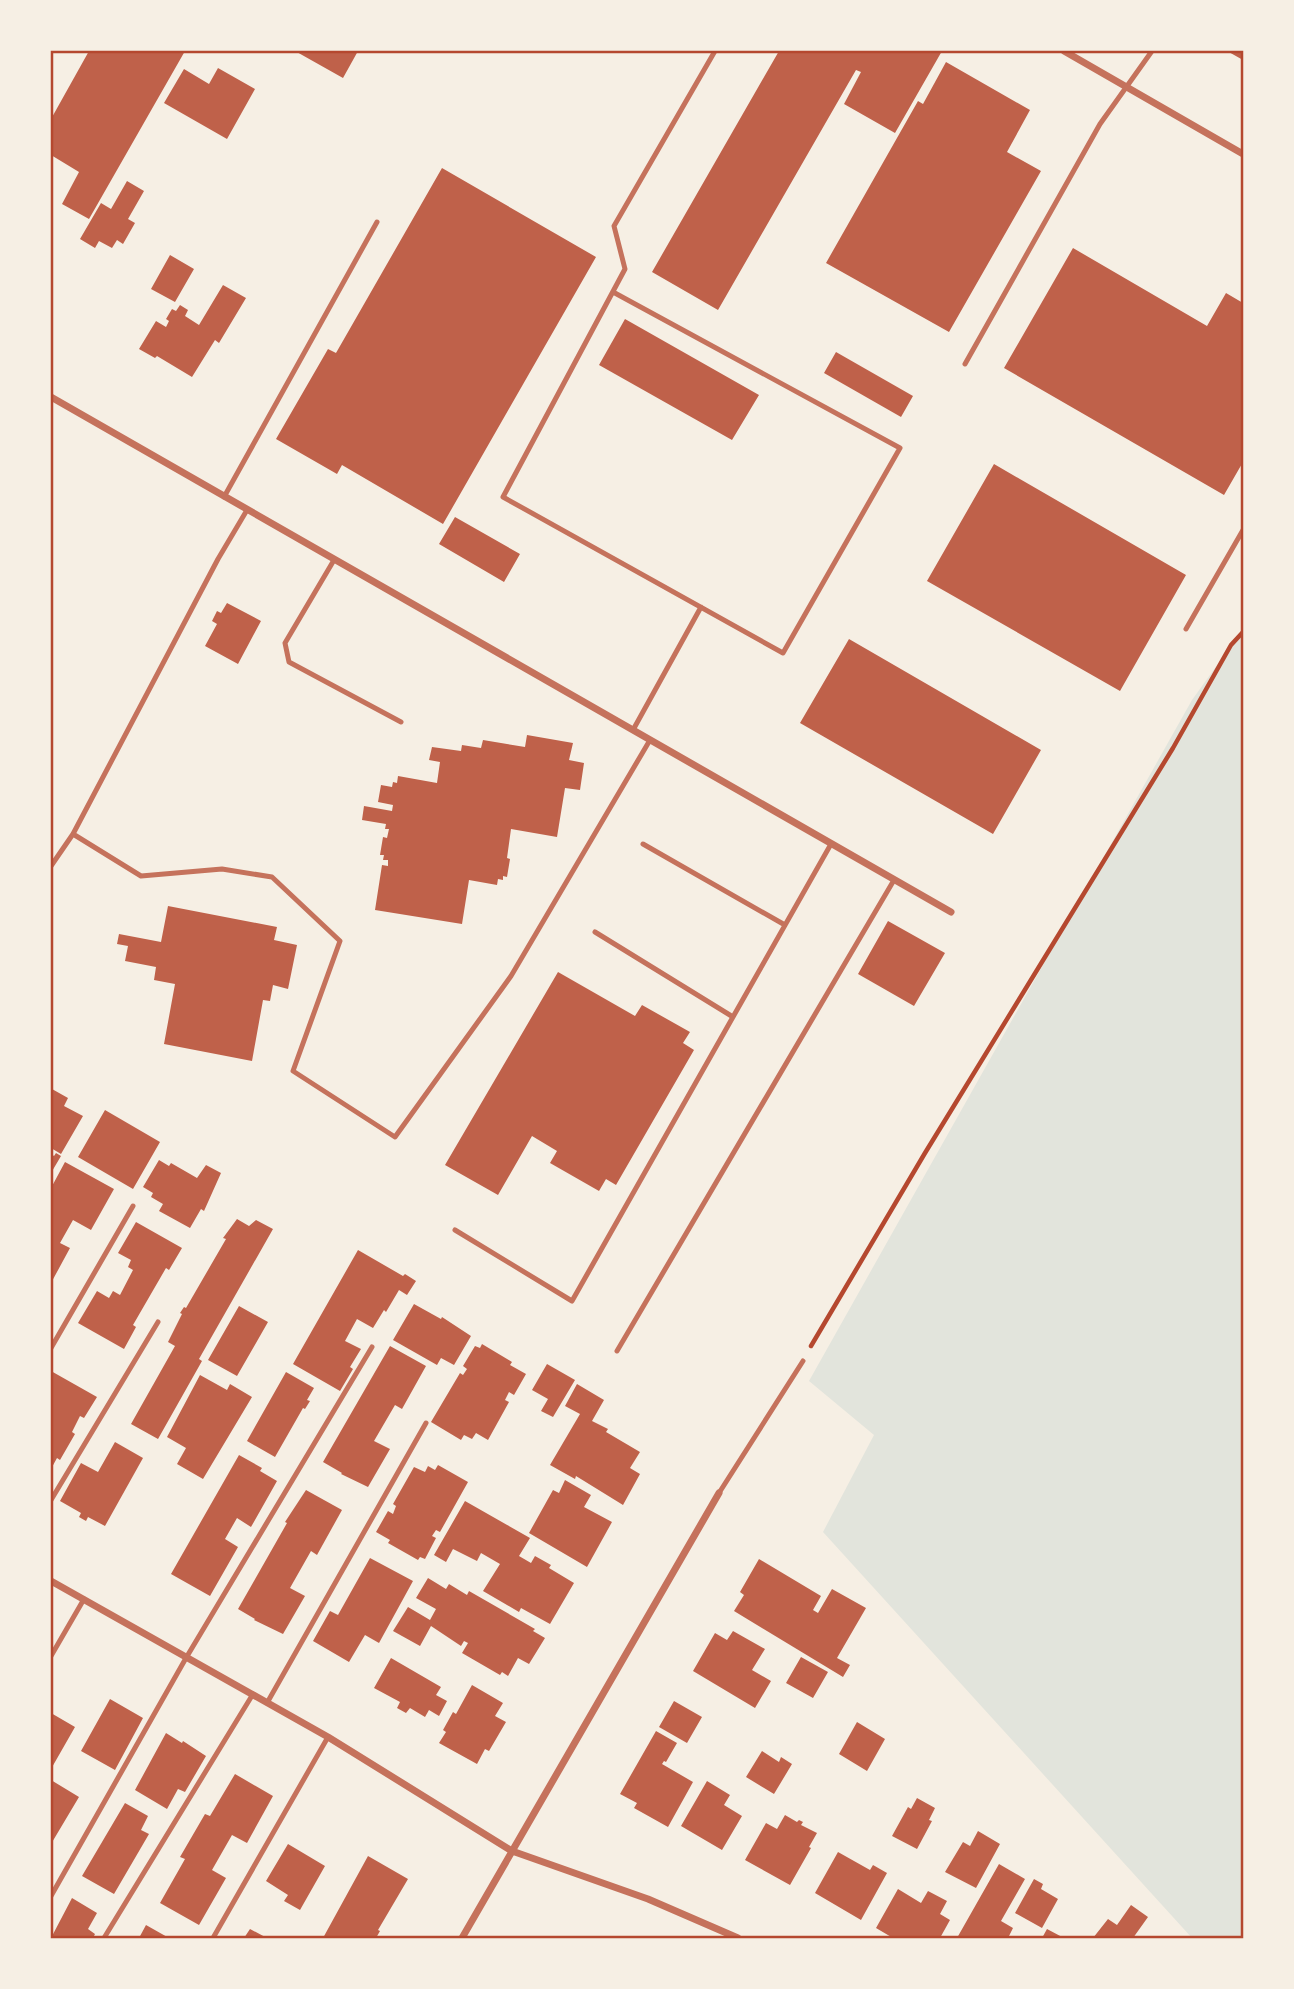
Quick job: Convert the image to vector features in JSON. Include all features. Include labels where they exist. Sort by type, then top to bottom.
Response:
[{"type":"street","points":[[1064,51],[1243,153]]},
{"type":"street","points":[[51,397],[951,912]]},
{"type":"street","points":[[462,1938],[719,1493]]},
{"type":"street","points":[[51,1581],[328,1737],[512,1851],[648,1899],[738,1938]]},
{"type":"lane","points":[[613,292],[900,448],[783,653],[503,498],[625,269],[614,226],[715,51]]},
{"type":"lane","points":[[965,364],[1100,124],[1152,51]]},
{"type":"lane","points":[[224,497],[377,222]]},
{"type":"lane","points":[[51,866],[73,834],[218,559],[247,510]]},
{"type":"lane","points":[[1186,628],[1243,530]]},
{"type":"lane","points":[[334,560],[285,643],[289,662],[401,722]]},
{"type":"lane","points":[[633,730],[701,607]]},
{"type":"lane","points":[[73,834],[141,876],[222,869],[272,877],[340,941],[293,1071],[395,1137],[511,976],[650,740]]},
{"type":"lane","points":[[643,844],[785,925]]},
{"type":"lane","points":[[455,1230],[572,1301],[831,844]]},
{"type":"lane","points":[[617,1351],[894,880]]},
{"type":"lane","points":[[594,932],[733,1017]]},
{"type":"lane","points":[[51,1348],[133,1206]]},
{"type":"lane","points":[[51,1500],[158,1322]]},
{"type":"lane","points":[[51,1896],[186,1658],[372,1347]]},
{"type":"lane","points":[[719,1493],[803,1361]]},
{"type":"lane","points":[[267,1703],[426,1423]]},
{"type":"lane","points":[[51,1656],[84,1599]]},
{"type":"lane","points":[[104,1938],[253,1695]]},
{"type":"lane","points":[[213,1938],[328,1737]]},
{"type":"path","points":[[803,1361],[925,1153],[1173,748],[1231,645],[1243,632]]},
{"type":"shaded area","points":[[1243,629],[1243,1938],[1192,1938],[823,1532],[874,1435],[809,1381],[1192,700]]},
{"type":"building","points":[[89,51],[185,51],[89,219],[62,204],[79,172],[51,155],[51,119]]},
{"type":"building","points":[[295,51],[358,51],[343,78]]},
{"type":"building","points":[[779,51],[942,51],[895,133],[844,104],[861,72],[856,70],[718,310],[652,272]]},
{"type":"building","points":[[1227,51],[1243,51],[1243,60]]},
{"type":"building","points":[[946,62],[1030,110],[1007,152],[1041,171],[949,332],[826,263],[918,101],[923,104]]},
{"type":"building","points":[[218,68],[255,89],[227,139],[164,103],[184,69],[209,84]]},
{"type":"building","points":[[442,168],[596,257],[443,524],[342,465],[337,474],[276,439],[328,349],[336,353]]},
{"type":"building","points":[[127,181],[144,191],[128,219],[135,223],[123,244],[117,240],[112,248],[99,241],[95,248],[80,239],[101,203],[111,209]]},
{"type":"building","points":[[1073,248],[1207,326],[1226,293],[1243,303],[1243,462],[1224,495],[1004,368]]},
{"type":"building","points":[[170,255],[194,269],[175,302],[151,289]]},
{"type":"building","points":[[223,285],[246,298],[219,343],[215,340],[192,377],[157,356],[155,358],[139,349],[156,321],[166,327],[169,321],[166,319],[172,309],[176,311],[180,305],[188,310],[185,316],[199,325]]},
{"type":"building","points":[[625,319],[759,395],[732,440],[599,365]]},
{"type":"building","points":[[836,352],[913,396],[901,417],[824,373]]},
{"type":"building","points":[[994,464],[1186,575],[1120,691],[927,581]]},
{"type":"building","points":[[455,517],[520,554],[504,582],[439,544]]},
{"type":"building","points":[[227,603],[261,621],[238,664],[205,646],[217,624],[212,621],[217,611],[221,613]]},
{"type":"building","points":[[849,639],[1041,750],[993,834],[800,723]]},
{"type":"building","points":[[527,735],[573,743],[569,760],[584,763],[580,790],[565,788],[557,837],[511,829],[507,877],[498,879],[497,885],[469,880],[462,924],[375,910],[382,865],[388,866],[388,860],[383,860],[384,855],[380,855],[383,837],[387,838],[389,829],[385,829],[386,824],[362,820],[364,806],[392,811],[393,805],[378,802],[381,785],[392,787],[393,782],[397,783],[398,776],[437,783],[440,762],[429,760],[432,747],[461,751],[462,745],[481,748],[483,740],[525,747]]},
{"type":"building","points":[[168,906],[277,927],[274,940],[297,945],[288,989],[273,985],[270,1001],[263,1000],[252,1061],[164,1044],[175,984],[154,980],[156,967],[125,961],[128,946],[117,944],[119,934],[161,942]]},
{"type":"building","points":[[888,921],[945,953],[914,1006],[858,974]]},
{"type":"building","points":[[558,972],[635,1016],[642,1005],[690,1032],[683,1043],[694,1050],[616,1185],[606,1179],[599,1191],[550,1163],[557,1151],[532,1136],[498,1195],[445,1165]]},
{"type":"building","points":[[52,1089],[68,1098],[64,1106],[83,1116],[61,1154],[51,1148]]},
{"type":"building","points":[[105,1110],[160,1142],[133,1189],[78,1157]]},
{"type":"building","points":[[56,1153],[61,1156],[51,1173],[51,1154],[54,1156]]},
{"type":"building","points":[[159,1160],[169,1166],[171,1163],[197,1178],[206,1165],[221,1173],[204,1211],[201,1209],[190,1228],[159,1211],[163,1204],[151,1197],[153,1193],[143,1187]]},
{"type":"building","points":[[65,1162],[114,1189],[91,1230],[73,1220],[60,1243],[70,1248],[51,1283],[51,1188]]},
{"type":"building","points":[[237,1219],[249,1226],[256,1220],[273,1229],[199,1359],[202,1361],[158,1439],[131,1424],[175,1346],[168,1342],[182,1314],[180,1313],[186,1308],[226,1239],[223,1238]]},
{"type":"building","points":[[136,1222],[182,1248],[169,1270],[166,1268],[133,1325],[136,1327],[124,1349],[78,1323],[97,1291],[109,1298],[113,1291],[120,1295],[133,1270],[128,1267],[131,1260],[118,1253]]},
{"type":"building","points":[[358,1250],[416,1281],[407,1295],[399,1290],[373,1328],[357,1319],[345,1341],[361,1349],[340,1391],[293,1364]]},
{"type":"building","points":[[414,1304],[441,1319],[442,1317],[471,1336],[454,1365],[441,1358],[437,1365],[393,1340]]},
{"type":"building","points":[[239,1306],[268,1322],[237,1376],[208,1360]]},
{"type":"building","points":[[482,1344],[526,1374],[514,1395],[509,1392],[505,1400],[509,1402],[488,1440],[476,1433],[472,1439],[464,1435],[461,1440],[431,1422],[460,1373],[463,1375],[467,1369],[463,1366],[475,1346],[480,1348]]},
{"type":"building","points":[[390,1346],[426,1366],[402,1409],[395,1405],[374,1441],[390,1449],[368,1487],[323,1462]]},
{"type":"building","points":[[547,1364],[575,1380],[553,1417],[541,1411],[548,1399],[532,1390]]},
{"type":"building","points":[[51,1371],[97,1397],[84,1418],[80,1416],[72,1432],[75,1434],[60,1460],[57,1458],[51,1469]]},
{"type":"building","points":[[286,1372],[314,1388],[307,1400],[310,1401],[305,1409],[303,1408],[275,1457],[247,1441]]},
{"type":"building","points":[[200,1375],[227,1390],[230,1384],[252,1397],[203,1479],[177,1464],[186,1448],[167,1437]]},
{"type":"building","points":[[577,1384],[604,1400],[592,1421],[640,1452],[630,1468],[640,1474],[623,1505],[576,1476],[575,1479],[550,1465],[580,1414],[565,1406]]},
{"type":"building","points":[[115,1442],[143,1458],[105,1526],[88,1517],[86,1521],[79,1517],[81,1513],[60,1501],[81,1463],[98,1472]]},
{"type":"building","points":[[239,1455],[262,1468],[260,1471],[277,1481],[251,1527],[237,1518],[225,1539],[238,1547],[210,1596],[171,1574]]},
{"type":"building","points":[[438,1465],[468,1482],[440,1532],[436,1530],[432,1536],[436,1538],[425,1559],[420,1557],[418,1560],[388,1543],[390,1540],[376,1532],[388,1511],[393,1514],[396,1506],[393,1504],[414,1467],[425,1472],[428,1466],[435,1470]]},
{"type":"building","points":[[565,1480],[591,1495],[584,1507],[612,1522],[587,1567],[529,1533],[553,1490],[559,1493]]},
{"type":"building","points":[[306,1490],[342,1510],[317,1555],[311,1551],[290,1588],[305,1596],[283,1634],[238,1609],[287,1523],[285,1522]]},
{"type":"building","points":[[465,1501],[530,1538],[519,1556],[531,1563],[535,1556],[574,1583],[550,1624],[521,1608],[519,1612],[483,1591],[500,1564],[481,1553],[477,1561],[453,1549],[446,1562],[434,1555]]},
{"type":"building","points":[[370,1558],[413,1581],[379,1643],[365,1635],[349,1662],[313,1641],[330,1611],[338,1615]]},
{"type":"building","points":[[759,1559],[821,1596],[813,1610],[818,1613],[832,1589],[866,1608],[837,1658],[850,1665],[843,1677],[734,1611],[744,1595],[740,1592]]},
{"type":"building","points":[[428,1578],[446,1589],[449,1584],[467,1595],[469,1591],[535,1629],[533,1631],[545,1638],[529,1664],[518,1658],[508,1676],[502,1672],[500,1675],[462,1653],[468,1643],[464,1641],[461,1646],[431,1626],[420,1646],[393,1631],[408,1607],[430,1620],[436,1609],[416,1598]]},
{"type":"building","points":[[733,1631],[765,1649],[752,1670],[771,1681],[755,1708],[693,1671],[715,1633],[727,1640]]},
{"type":"building","points":[[801,1657],[828,1672],[813,1698],[786,1683]]},
{"type":"building","points":[[391,1658],[441,1687],[436,1695],[447,1701],[439,1716],[429,1710],[425,1717],[410,1708],[406,1713],[397,1708],[400,1702],[374,1688]]},
{"type":"building","points":[[472,1685],[503,1703],[495,1716],[506,1722],[489,1751],[485,1749],[477,1764],[439,1743],[453,1712],[456,1714]]},
{"type":"building","points":[[110,1699],[143,1718],[115,1770],[81,1751]]},
{"type":"building","points":[[674,1701],[702,1717],[687,1743],[659,1727]]},
{"type":"building","points":[[51,1713],[75,1727],[51,1769]]},
{"type":"building","points":[[857,1722],[885,1739],[867,1771],[839,1754]]},
{"type":"building","points":[[656,1731],[677,1743],[662,1764],[693,1782],[668,1827],[634,1808],[637,1803],[620,1794]]},
{"type":"building","points":[[166,1733],[206,1756],[185,1792],[178,1789],[167,1809],[135,1790]]},
{"type":"building","points":[[762,1751],[779,1762],[781,1757],[792,1764],[774,1794],[746,1777]]},
{"type":"building","points":[[235,1774],[273,1796],[247,1843],[232,1835],[212,1870],[226,1878],[199,1925],[160,1903],[185,1859],[180,1857],[205,1814],[210,1816]]},
{"type":"building","points":[[51,1780],[79,1797],[51,1844]]},
{"type":"building","points":[[707,1781],[730,1795],[724,1805],[742,1816],[722,1850],[681,1826]]},
{"type":"building","points":[[917,1798],[935,1808],[929,1820],[932,1821],[917,1849],[892,1836],[908,1807],[911,1809]]},
{"type":"building","points":[[125,1803],[148,1816],[141,1830],[149,1834],[114,1894],[82,1876]]},
{"type":"building","points":[[785,1815],[797,1822],[803,1822],[801,1825],[817,1833],[790,1885],[745,1860],[766,1823],[777,1829]]},
{"type":"building","points":[[978,1831],[1000,1844],[976,1888],[945,1872],[963,1842],[970,1846]]},
{"type":"building","points":[[288,1844],[325,1866],[300,1910],[284,1901],[288,1895],[266,1881]]},
{"type":"building","points":[[838,1852],[870,1870],[873,1865],[887,1873],[861,1920],[815,1893]]},
{"type":"building","points":[[368,1856],[408,1879],[378,1930],[380,1931],[376,1938],[323,1938]]},
{"type":"building","points":[[999,1864],[1025,1879],[1001,1921],[1013,1928],[1008,1938],[957,1938]]},
{"type":"building","points":[[1034,1879],[1043,1884],[1041,1889],[1058,1899],[1042,1928],[1015,1913]]},
{"type":"building","points":[[898,1889],[921,1903],[928,1891],[947,1901],[940,1914],[950,1920],[940,1938],[893,1938],[876,1928]]},
{"type":"building","points":[[72,1898],[97,1913],[88,1929],[95,1934],[93,1938],[51,1938]]},
{"type":"building","points":[[1131,1905],[1148,1917],[1133,1938],[1093,1938],[1108,1919],[1117,1925]]},
{"type":"building","points":[[146,1925],[169,1938],[139,1938]]},
{"type":"building","points":[[250,1929],[267,1938],[244,1938]]},
{"type":"building","points":[[1047,1929],[1064,1938],[1042,1938]]}]
